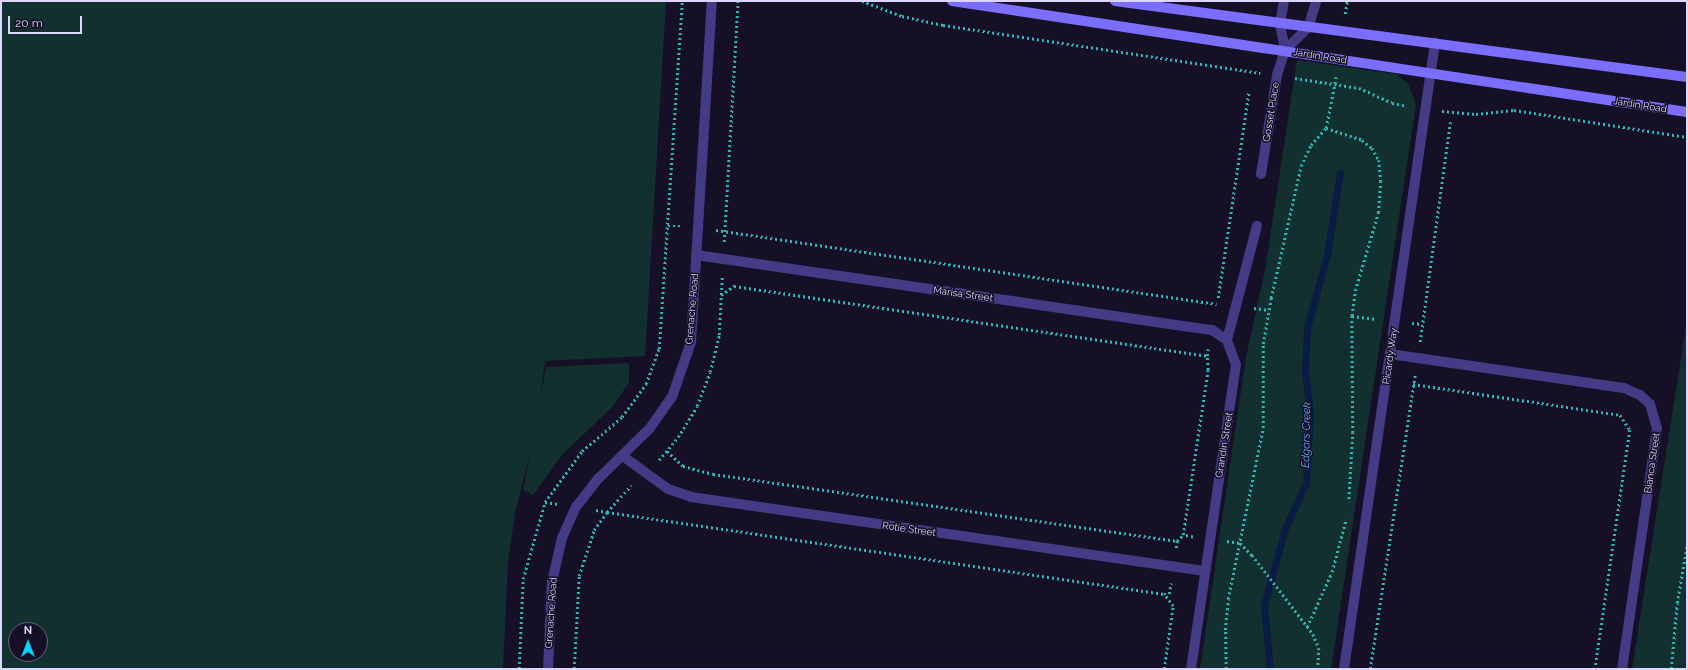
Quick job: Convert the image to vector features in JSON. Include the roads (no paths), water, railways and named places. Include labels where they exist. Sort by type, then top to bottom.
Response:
[{"type":"street","name":"Grenache Road","points":[[548,669],[552,582],[562,538],[576,507],[599,478],[624,457],[650,428],[672,397],[691,342],[712,1]]},
{"type":"street","name":"Jardin Road","points":[[952,1],[1285,50],[1432,74],[1687,112]]},
{"type":"street","points":[[1115,1],[1308,28],[1435,43],[1687,77]]},
{"type":"street","points":[[1284,1],[1280,24],[1285,50]]},
{"type":"street","points":[[1285,50],[1308,28],[1316,1]]},
{"type":"street","name":"Picardy Way","points":[[1344,669],[1427,109],[1435,43]]},
{"type":"street","name":"Gosset Place","points":[[1262,174],[1278,75],[1285,50]]},
{"type":"street","points":[[1227,340],[1256,226]]},
{"type":"street","name":"Marisa Street","points":[[696,255],[1212,330],[1227,340]]},
{"type":"street","name":"Grandin Street","points":[[1190,669],[1236,365],[1227,340]]},
{"type":"street","name":"Bianca Street","points":[[1390,354],[1624,388],[1640,395],[1650,404],[1657,428],[1622,669]]},
{"type":"street","name":"Rotie Street","points":[[624,457],[668,489],[691,498],[1204,571]]},
{"type":"waterway","name":"Edgars Creek","points":[[1270,669],[1264,605],[1285,528],[1306,483],[1310,413],[1305,373],[1307,328],[1327,255],[1340,173]]}]
